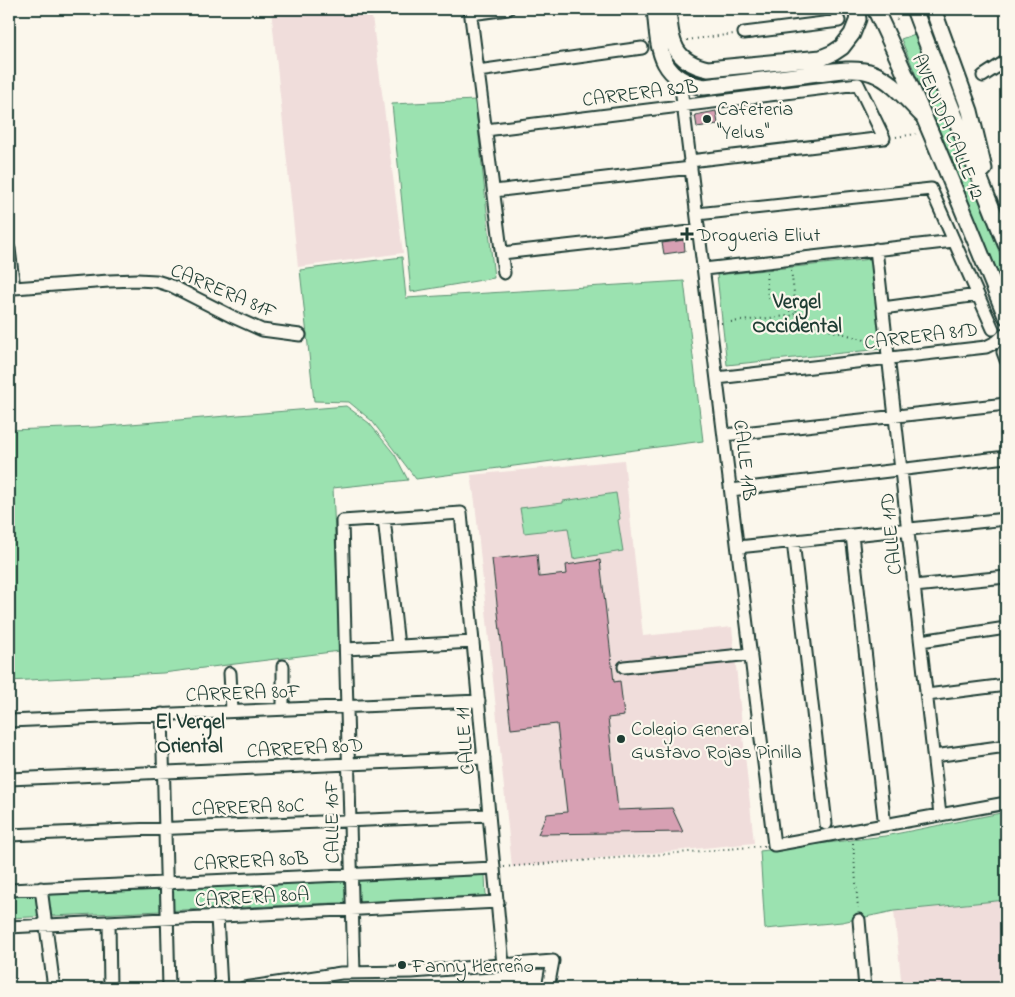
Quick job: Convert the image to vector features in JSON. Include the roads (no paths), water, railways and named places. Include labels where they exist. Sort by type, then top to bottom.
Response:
[{"type":"main road","points":[[655,9],[661,56],[667,66],[680,79],[692,85],[704,87],[858,70],[880,76],[895,87],[922,115]]},
{"type":"main road","points":[[668,9],[672,42],[677,51],[696,66],[708,69],[821,58],[842,47],[852,34],[858,19],[856,9]]},
{"type":"main road","name":"AVENIDA CALLE 12","points":[[875,9],[892,43],[1006,316]]},
{"type":"main road","name":"AVENIDA CALLE 12","points":[[914,9],[1006,244]]},
{"type":"main road","points":[[933,9],[970,111],[998,224]]},
{"type":"street","points":[[504,273],[470,11],[508,9]]},
{"type":"street","points":[[744,33],[839,21],[834,9]]},
{"type":"street","points":[[478,71],[642,48]]},
{"type":"street","points":[[983,76],[1006,61]]},
{"type":"street","name":"CALLE 11B","points":[[680,79],[774,845],[940,815]]},
{"type":"street","name":"CARRERA 82B","points":[[486,130],[858,84],[884,138],[691,164]]},
{"type":"street","points":[[494,191],[691,164]]},
{"type":"street","points":[[697,214],[931,189],[993,329]]},
{"type":"street","points":[[502,253],[699,231]]},
{"type":"street","points":[[704,269],[954,241]]},
{"type":"street","name":"CARRERA 81F","points":[[9,249],[14,288],[109,281],[137,280],[156,282],[172,286],[262,330],[300,335]]},
{"type":"street","name":"CALLE 11D","points":[[876,250],[940,815]]},
{"type":"street","points":[[883,308],[978,295]]},
{"type":"street","name":"CARRERA 81D","points":[[717,378],[986,347],[996,342],[1006,333]]},
{"type":"street","points":[[724,435],[1006,404]]},
{"type":"street","points":[[731,490],[1006,457]]},
{"type":"street","name":"CALLE 11","points":[[384,518],[461,513],[504,965]]},
{"type":"street","points":[[384,518],[398,646]]},
{"type":"street","name":"CALLE 10F","points":[[354,973],[342,521],[384,518]]},
{"type":"street","points":[[738,546],[1006,519]]},
{"type":"street","points":[[852,535],[884,818]]},
{"type":"street","points":[[793,541],[826,824]]},
{"type":"street","points":[[914,586],[1006,577]]},
{"type":"street","points":[[921,641],[1006,628]]},
{"type":"street","points":[[346,649],[473,642]]},
{"type":"street","points":[[624,667],[751,654]]},
{"type":"street","points":[[283,666],[283,709]]},
{"type":"street","points":[[230,673],[232,711]]},
{"type":"street","points":[[927,695],[1006,685]]},
{"type":"street","name":"CARRERA 80F","points":[[9,721],[479,701]]},
{"type":"street","points":[[162,714],[169,988]]},
{"type":"street","points":[[934,756],[1006,746]]},
{"type":"street","name":"CARRERA 80D","points":[[9,779],[484,758]]},
{"type":"street","points":[[940,815],[1006,803]]},
{"type":"street","name":"CARRERA 80C","points":[[9,835],[489,815]]},
{"type":"street","name":"CARRERA 80B","points":[[9,890],[494,868]]},
{"type":"street","points":[[41,888],[54,988]]},
{"type":"street","name":"CARRERA 80A","points":[[9,928],[498,902]]},
{"type":"street","points":[[217,917],[221,988]]},
{"type":"street","points":[[859,920],[865,988]]},
{"type":"street","points":[[109,922],[110,988]]},
{"type":"street","points":[[244,988],[326,974],[412,972],[553,960],[548,988]]},
{"type":"place","name":"Cafeteria \"Yelus\"","points":[[707,119]]},
{"type":"place","name":"Drogueria Eliut","points":[[687,234]]},
{"type":"place","name":"Colegio General Gustavo Rojas Pinilla","points":[[621,739]]},
{"type":"place","name":"Fanny Herreño","points":[[402,965]]},
{"type":"district","name":"Vergel Occidental","points":[[797,313]]},
{"type":"district","name":"El Vergel Oriental","points":[[190,733]]}]
